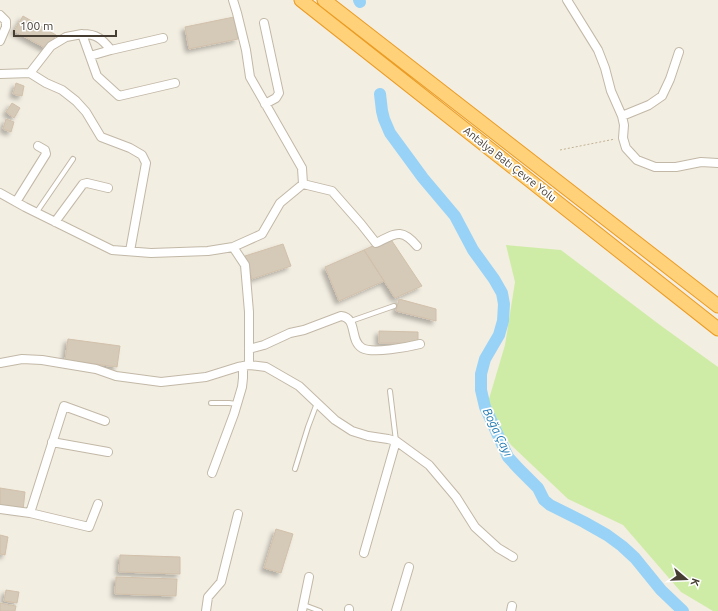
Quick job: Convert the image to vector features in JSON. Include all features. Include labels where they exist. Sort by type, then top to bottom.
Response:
[{"type":"highway","name":"Antalya Batı Çevre Yolu","points":[[301,0],[718,329]]},
{"type":"highway","name":"Antalya Batı Çevre Yolu","points":[[324,0],[718,306]]},
{"type":"street","points":[[233,0],[246,50],[250,77],[302,168],[303,184]]},
{"type":"street","points":[[566,0],[598,50],[605,68],[611,91],[622,116],[624,125],[623,138],[626,148],[637,160],[656,167],[676,167],[701,162],[718,163]]},
{"type":"street","points":[[0,15],[6,21],[6,27],[0,41]]},
{"type":"street","points":[[264,23],[278,93],[276,98],[265,104]]},
{"type":"street","points":[[82,34],[97,76],[118,96],[175,84]]},
{"type":"street","points":[[30,73],[51,46],[66,37],[91,34],[104,41],[112,50]]},
{"type":"street","points":[[90,56],[163,38]]},
{"type":"street","points":[[622,116],[649,104],[662,96],[670,79],[679,52]]},
{"type":"street","points":[[0,74],[30,73],[46,83],[62,90],[76,101],[86,112],[101,137],[130,148],[142,155],[146,163],[130,251]]},
{"type":"street","points":[[16,202],[46,154],[45,150],[38,146]]},
{"type":"street","points":[[55,222],[83,184],[87,183],[108,188]]},
{"type":"street","points":[[303,184],[332,191],[376,243],[391,235],[401,234],[411,238],[417,246]]},
{"type":"street","points":[[0,193],[36,213],[112,250],[152,253],[208,251],[233,247],[262,234],[280,202],[303,184]]},
{"type":"street","points":[[212,473],[242,387],[248,349],[249,312],[245,265],[233,247]]},
{"type":"street","points":[[248,349],[264,345],[290,333],[304,330],[341,316],[351,321],[355,340],[359,346],[364,349],[376,350],[420,344]]},
{"type":"street","points":[[0,363],[22,359],[42,360],[96,369],[116,376],[161,382],[206,377],[246,366],[266,367],[299,386],[335,420],[352,431],[368,436],[388,438],[396,441],[429,465],[456,497],[476,527],[498,548],[513,557]]},
{"type":"street","points":[[30,513],[64,406],[105,421]]},
{"type":"street","points":[[364,553],[396,441]]},
{"type":"street","points":[[52,442],[108,452]]},
{"type":"street","points":[[0,509],[30,513],[89,527],[98,504]]},
{"type":"street","points":[[206,611],[208,597],[221,582],[238,514]]},
{"type":"street","points":[[396,611],[409,567]]},
{"type":"street","points":[[303,608],[309,577]]},
{"type":"lane","points":[[36,213],[73,159]]},
{"type":"lane","points":[[351,321],[394,306]]},
{"type":"lane","points":[[390,391],[396,441]]},
{"type":"lane","points":[[211,403],[237,404]]},
{"type":"lane","points":[[295,469],[317,403]]},
{"type":"lane","points":[[303,608],[320,611]]},
{"type":"path","points":[[560,150],[623,138]]},
{"type":"green space","points":[[506,245],[561,250],[718,367],[718,611],[713,611],[681,592],[623,525],[568,499],[511,445],[486,409],[505,345],[515,282]]},
{"type":"building","points":[[23,16],[56,35],[47,49],[14,31]]},
{"type":"building","points":[[234,17],[238,39],[189,49],[185,27]]},
{"type":"building","points":[[16,83],[24,86],[22,96],[13,94]]},
{"type":"building","points":[[12,103],[20,108],[14,118],[6,112]]},
{"type":"building","points":[[6,119],[14,122],[11,132],[3,129]]},
{"type":"building","points":[[390,238],[422,286],[395,298],[364,250]]},
{"type":"building","points":[[283,244],[291,266],[252,279],[245,256]]},
{"type":"building","points":[[364,250],[384,281],[339,301],[325,267]]},
{"type":"building","points":[[399,299],[436,309],[436,321],[396,311]]},
{"type":"building","points":[[379,331],[418,332],[418,343],[379,343]]},
{"type":"building","points":[[68,339],[120,346],[117,367],[65,360]]},
{"type":"building","points":[[0,488],[25,492],[23,510],[0,506]]},
{"type":"building","points":[[276,529],[293,534],[281,573],[264,568]]},
{"type":"building","points":[[0,535],[8,537],[5,555],[0,554]]},
{"type":"building","points":[[120,555],[180,557],[180,574],[119,572]]},
{"type":"building","points":[[116,577],[177,579],[176,596],[115,594]]},
{"type":"building","points":[[6,590],[19,592],[17,603],[4,601]]},
{"type":"building","points":[[0,603],[16,606],[15,611],[0,611]]},
{"type":"waterway","name":"Boğa Çayı","points":[[380,94],[384,119],[390,133],[423,178],[455,216],[473,250],[502,293],[504,304],[503,321],[499,335],[485,359],[481,374],[481,390],[485,407],[508,457],[538,488],[544,500],[550,505],[607,535],[622,546],[635,558],[661,590],[683,611]]}]
